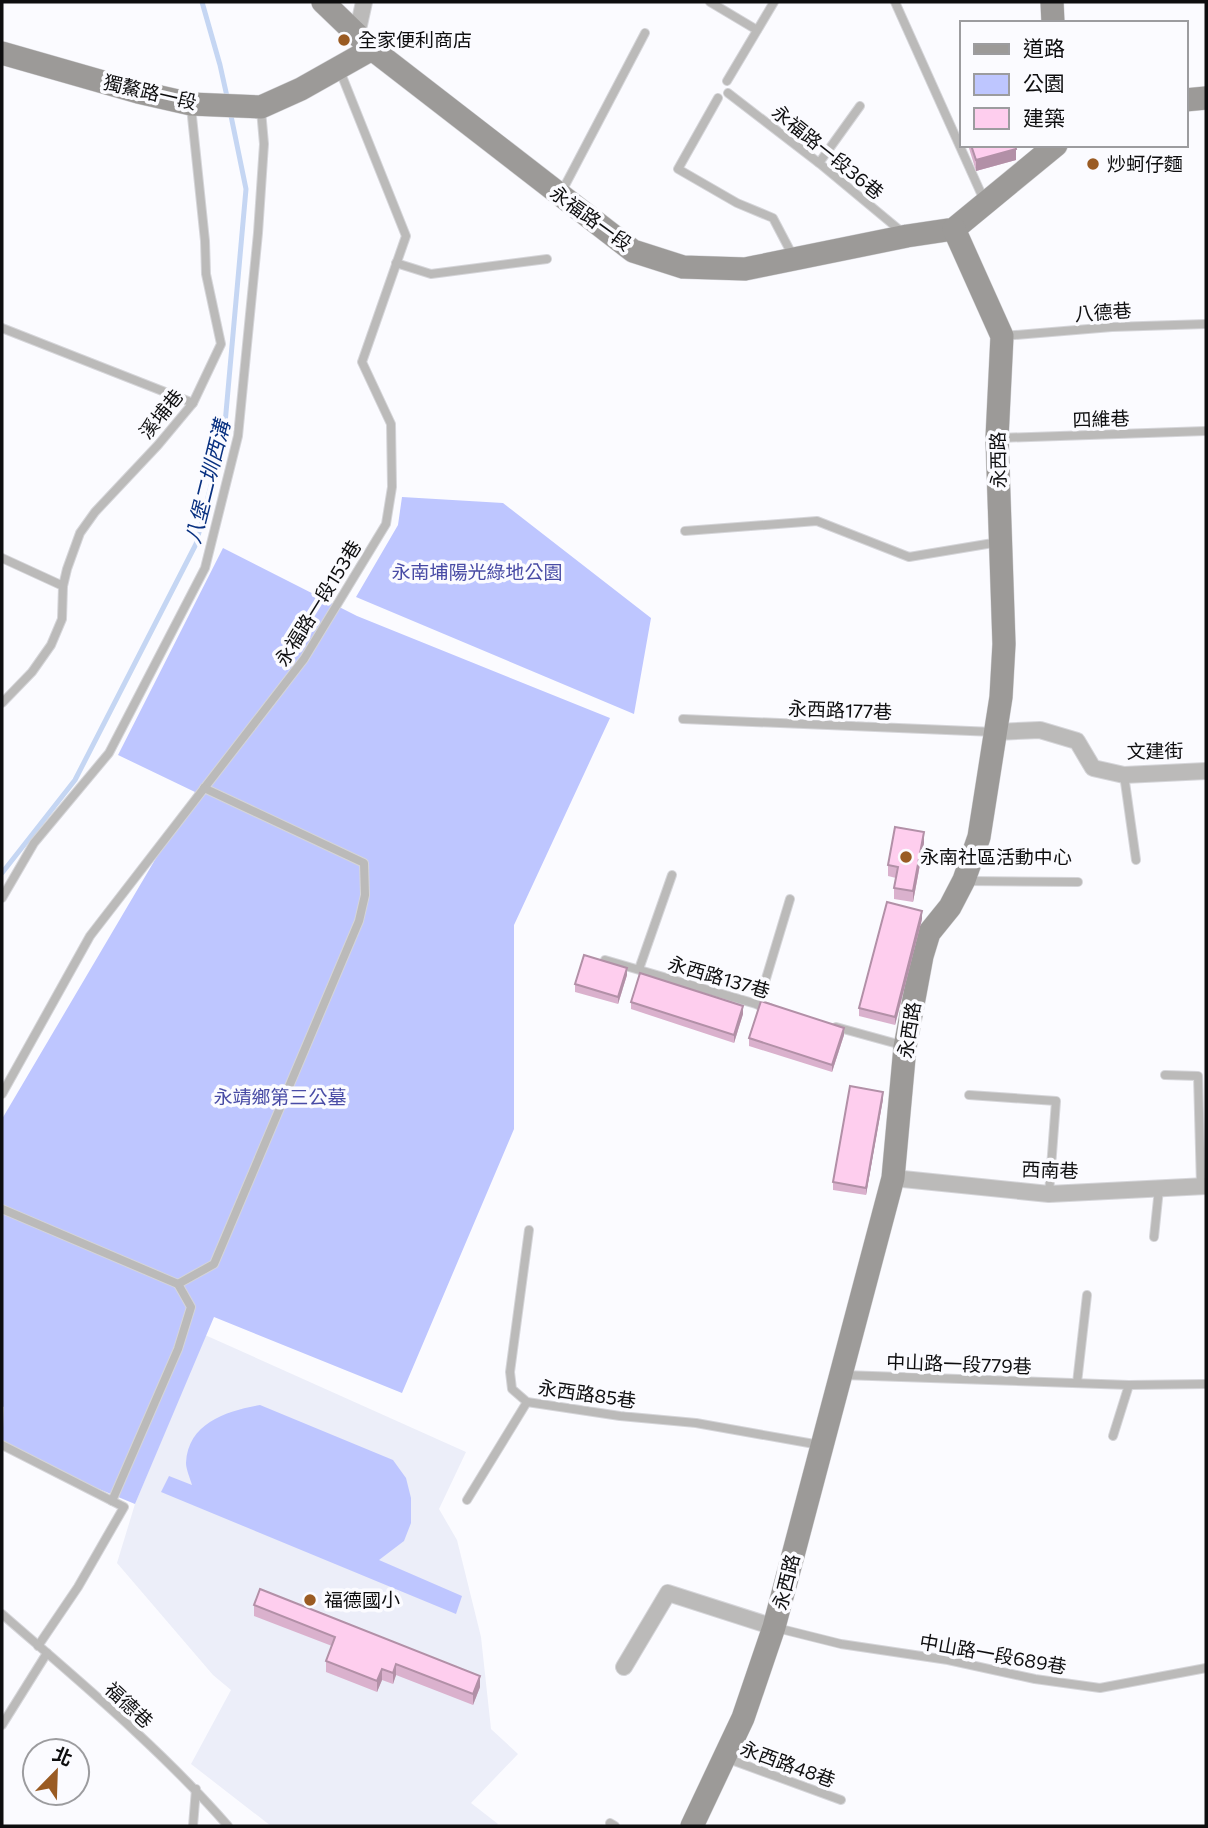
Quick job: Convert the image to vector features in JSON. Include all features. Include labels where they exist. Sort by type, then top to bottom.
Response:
[{"type":"street","name":"永福路一段","points":[[323,2],[365,42],[633,251],[683,267],[745,270],[907,236],[954,229],[1054,147]]},
{"type":"street","points":[[364,2],[365,42]]},
{"type":"street","points":[[1052,2],[1053,21]]},
{"type":"street","name":"獨鰲路一段","points":[[2,53],[138,92],[191,104],[261,107],[339,68],[365,42]]},
{"type":"street","points":[[1187,100],[1206,99]]},
{"type":"street","name":"永西路","points":[[692,1826],[743,1718],[774,1627],[893,1178],[905,1047],[922,956],[929,933],[950,908],[964,880],[979,837],[1001,697],[1004,644],[996,438],[1002,336],[954,229]]},
{"type":"street","name":"文建街","points":[[996,732],[1040,730],[1077,741],[1093,768],[1125,775],[1206,771]]},
{"type":"street","name":"西南巷","points":[[893,1178],[1049,1194],[1204,1186]]},
{"type":"street","points":[[624,1667],[668,1593],[774,1627]]},
{"type":"lane","points":[[710,2],[757,30]]},
{"type":"lane","points":[[727,81],[774,2]]},
{"type":"lane","points":[[895,2],[986,205]]},
{"type":"lane","points":[[560,196],[645,33]]},
{"type":"lane","name":"永福路一段153巷","points":[[2,1094],[90,936],[304,659],[386,524],[393,487],[391,424],[362,362],[406,236],[339,68]]},
{"type":"lane","name":"永福路一段36巷","points":[[728,93],[819,163],[907,236]]},
{"type":"lane","points":[[718,98],[678,169],[737,203],[773,218],[795,261]]},
{"type":"lane","name":"溪埔巷","points":[[2,703],[32,672],[51,645],[62,619],[63,586],[80,533],[95,512],[193,403],[220,344],[206,274],[191,104]]},
{"type":"lane","points":[[819,163],[860,106]]},
{"type":"lane","points":[[2,898],[34,843],[109,753],[205,568],[238,436],[258,233],[264,144],[261,107]]},
{"type":"lane","points":[[396,264],[430,274],[547,258]]},
{"type":"lane","name":"八德巷","points":[[1002,336],[1112,327],[1206,324]]},
{"type":"lane","points":[[2,328],[193,403]]},
{"type":"lane","name":"四維巷","points":[[996,438],[1206,431]]},
{"type":"lane","points":[[685,531],[817,521],[909,557],[1001,541]]},
{"type":"lane","points":[[2,558],[63,586]]},
{"type":"lane","name":"永西路177巷","points":[[683,719],[996,732]]},
{"type":"lane","points":[[1125,775],[1136,860]]},
{"type":"lane","points":[[178,1284],[214,1264],[359,921],[365,895],[364,863],[204,788]]},
{"type":"lane","points":[[639,969],[672,875]]},
{"type":"lane","points":[[964,880],[1078,882]]},
{"type":"lane","points":[[758,1005],[790,899]]},
{"type":"lane","name":"永西路137巷","points":[[605,960],[785,1012]]},
{"type":"lane","points":[[825,1024],[905,1047]]},
{"type":"lane","points":[[1165,1075],[1198,1076],[1204,1186]]},
{"type":"lane","points":[[970,1095],[1056,1101],[1049,1194]]},
{"type":"lane","points":[[1154,1237],[1159,1189]]},
{"type":"lane","points":[[2,1209],[178,1284],[191,1307],[177,1349],[112,1501]]},
{"type":"lane","name":"永西路85巷","points":[[529,1230],[510,1372],[512,1389],[527,1402],[620,1416],[696,1423],[821,1445]]},
{"type":"lane","points":[[1077,1383],[1087,1296]]},
{"type":"lane","name":"中山路一段779巷","points":[[840,1375],[1129,1385],[1206,1384]]},
{"type":"lane","points":[[1113,1436],[1129,1385]]},
{"type":"lane","points":[[467,1500],[527,1402]]},
{"type":"lane","points":[[2,1445],[124,1507],[78,1587],[38,1646]]},
{"type":"lane","name":"福德巷","points":[[2,1614],[196,1789],[228,1826]]},
{"type":"lane","name":"中山路一段689巷","points":[[774,1627],[841,1644],[948,1660],[1035,1679],[1100,1688],[1206,1668]]},
{"type":"lane","points":[[2,1725],[47,1653]]},
{"type":"lane","name":"永西路48巷","points":[[724,1758],[841,1800]]},
{"type":"lane","points":[[193,1826],[196,1789]]},
{"type":"shaded area","name":"福德國小","points":[[205,1335],[466,1452],[439,1509],[457,1540],[481,1637],[491,1729],[518,1754],[471,1803],[498,1824],[496,1826],[271,1826],[191,1764],[231,1690],[213,1675],[117,1563],[135,1504]]},
{"type":"green space","name":"永南埔陽光綠地公園","points":[[402,497],[503,503],[651,618],[634,714],[356,597],[398,525]]},
{"type":"green space","name":"永靖鄉第三公墓","points":[[223,548],[357,616],[610,718],[514,925],[514,1129],[402,1393],[214,1317],[135,1504],[2,1449],[2,1119],[195,792],[118,755]]},
{"type":"green space","points":[[260,1405],[393,1460],[406,1478],[411,1498],[411,1523],[404,1541],[379,1560],[462,1596],[456,1614],[161,1492],[169,1476],[192,1485],[186,1463],[188,1449],[202,1428],[223,1415]]},
{"type":"building","points":[[972,147],[1016,147],[1016,149],[976,160]]},
{"type":"building","name":"永南社區活動中心","points":[[895,827],[924,832],[913,891],[894,888],[898,867],[888,865]]},
{"type":"building","points":[[887,902],[922,911],[895,1017],[859,1008]]},
{"type":"building","points":[[584,955],[627,968],[618,997],[575,984]]},
{"type":"building","points":[[640,973],[743,1006],[734,1035],[631,1002]]},
{"type":"building","points":[[761,1001],[844,1028],[832,1065],[749,1038]]},
{"type":"building","points":[[850,1086],[883,1092],[866,1188],[833,1182]]},
{"type":"building","points":[[260,1589],[480,1676],[473,1694],[396,1664],[393,1673],[382,1669],[377,1681],[326,1661],[335,1637],[254,1605]]},
{"type":"waterway","name":"八堡二圳西溝","points":[[202,2],[228,101]]},
{"type":"waterway","name":"八堡二圳西溝","points":[[2,873],[75,780],[196,544],[224,435],[246,189],[230,111]]},
{"type":"place","name":"全家便利商店","points":[[344,40]]},
{"type":"place","name":"炒蚵仔麵","points":[[1093,164]]},
{"type":"place","name":"永南社區活動中心","points":[[906,857]]},
{"type":"place","name":"福德國小","points":[[310,1600]]}]
